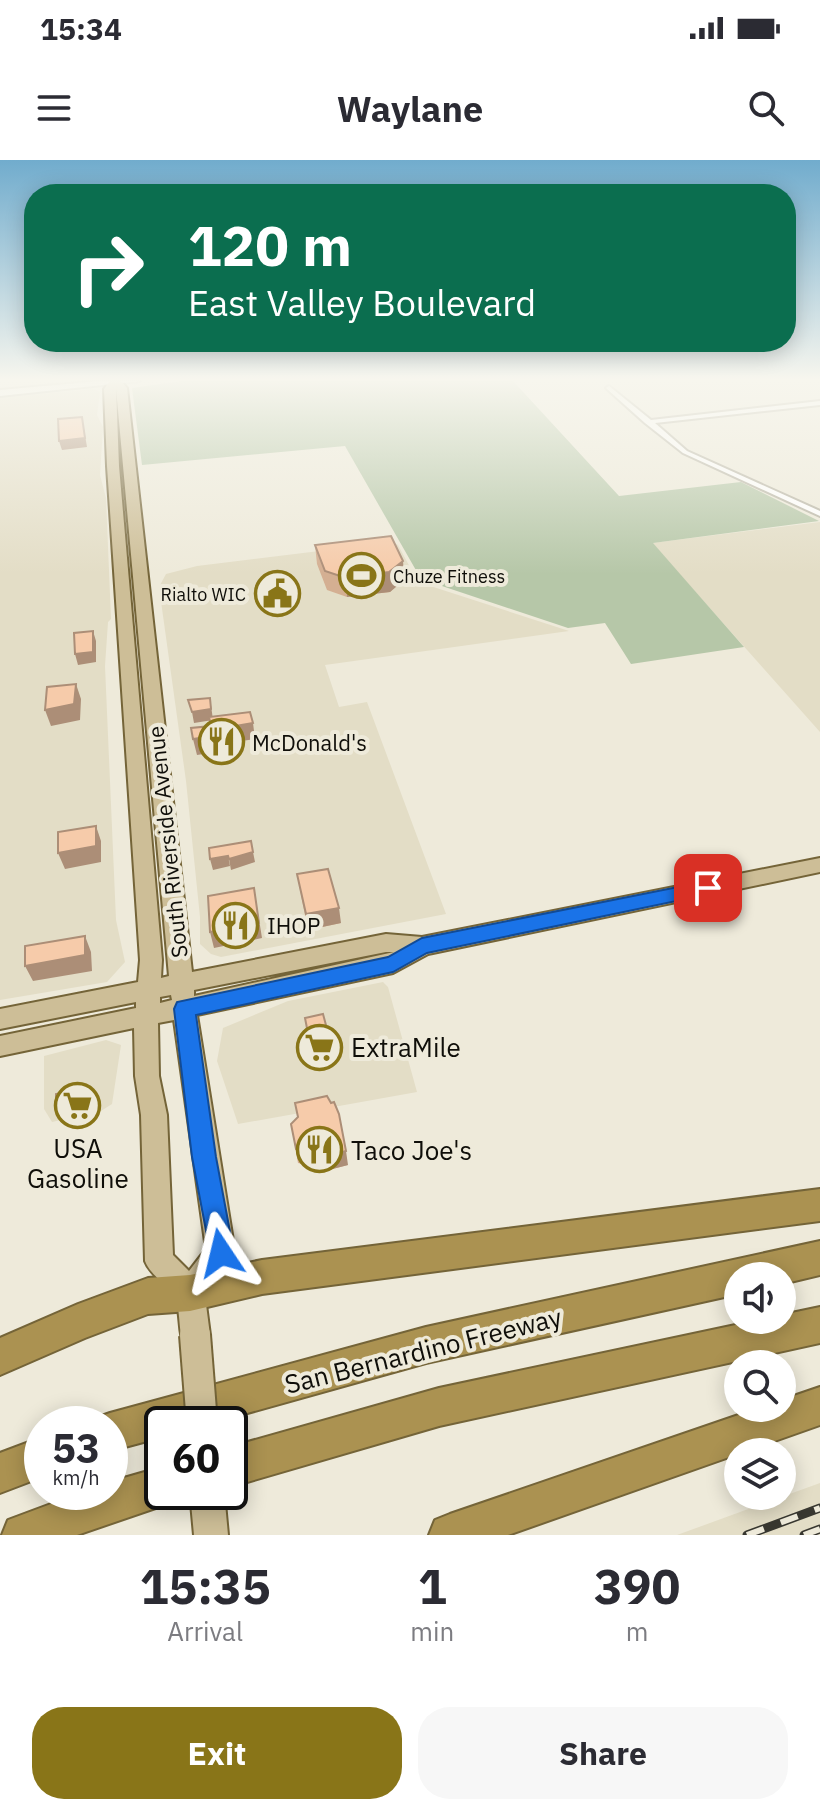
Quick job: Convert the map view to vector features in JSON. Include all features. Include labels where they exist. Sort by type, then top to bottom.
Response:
[{"type":"highway","points":[[0,1357],[78,1322],[148,1296],[190,1293],[262,1277],[820,1205]]},
{"type":"highway","name":"San Bernardino Freeway","points":[[796,1263],[820,1258]]},
{"type":"highway","name":"San Bernardino Freeway","points":[[128,1427],[426,1345],[724,1279]]},
{"type":"highway","points":[[248,1462],[439,1407],[820,1325]]},
{"type":"highway","points":[[450,1535],[820,1406]]},
{"type":"highway","points":[[0,1473],[24,1464]]},
{"type":"highway","points":[[23,1535],[144,1492]]},
{"type":"main road","name":"South Riverside Avenue","points":[[113,445],[121,568],[167,999],[204,1157],[221,1253],[190,1293],[159,1261],[154,1115],[147,1076],[167,999],[143,596],[128,445]]},
{"type":"main road","points":[[121,568],[131,572],[134,591],[143,596]]},
{"type":"main road","points":[[0,1019],[167,999],[393,964],[422,946],[820,865]]},
{"type":"main road","points":[[0,1046],[167,999]]},
{"type":"main road","points":[[190,1293],[201,1406]]},
{"type":"main road","points":[[209,1510],[211,1535]]},
{"type":"street","points":[[676,445],[685,452],[820,514]]},
{"type":"shaded area","points":[[0,445],[102,445],[100,475],[106,498],[111,619],[108,622],[105,666],[116,920],[125,962],[107,982],[0,1000]]},
{"type":"shaded area","points":[[820,522],[820,732],[652,543]]},
{"type":"shaded area","points":[[393,542],[398,545],[418,582],[569,631],[325,665],[339,707],[367,702],[446,914],[221,957],[211,954],[200,944],[186,781],[159,587],[166,574],[197,566]]},
{"type":"shaded area","points":[[383,982],[388,987],[417,1092],[238,1124],[217,1061],[223,1028],[288,1001]]},
{"type":"shaded area","points":[[106,1040],[121,1045],[112,1104],[101,1111],[52,1122],[44,1109],[44,1056]]},
{"type":"shaded area","points":[[820,1483],[820,1535],[677,1535],[746,1510],[796,1510],[796,1492]]},
{"type":"green space","points":[[139,445],[572,445],[619,496],[741,482],[819,521],[653,543],[744,647],[631,664],[605,623],[568,628],[421,579],[345,446],[142,465]]},
{"type":"building","points":[[391,536],[403,561],[389,572],[346,578],[325,571],[315,545]]},
{"type":"building","points":[[93,631],[93,652],[75,654],[74,633]]},
{"type":"building","points":[[76,684],[74,704],[45,710],[47,687]]},
{"type":"building","points":[[210,698],[211,709],[192,712],[188,700]]},
{"type":"building","points":[[250,712],[253,723],[212,730],[213,736],[193,739],[191,728],[211,726],[209,717]]},
{"type":"building","points":[[96,826],[96,846],[58,853],[58,832]]},
{"type":"building","points":[[251,841],[253,852],[229,859],[228,856],[210,859],[209,848]]},
{"type":"building","points":[[328,869],[339,908],[306,914],[297,874]]},
{"type":"building","points":[[254,888],[259,923],[210,932],[208,896]]},
{"type":"building","points":[[85,936],[85,955],[25,966],[25,946]]},
{"type":"building","name":"ExtraMile","points":[[323,1014],[334,1055],[313,1059],[305,1018]]},
{"type":"building","points":[[90,1087],[90,1097],[56,1104],[56,1094]]},
{"type":"building","name":"Taco Joe's","points":[[327,1096],[331,1103],[334,1102],[339,1114],[346,1151],[314,1159],[308,1152],[296,1149],[291,1124],[298,1117],[295,1103]]},
{"type":"railway","points":[[747,1535],[820,1508]]},
{"type":"railway","points":[[804,1535],[820,1529]]},
{"type":"place","name":"Chuze Fitness","points":[[362,576]]},
{"type":"place","name":"Rialto WIC","points":[[277,594]]},
{"type":"place","name":"McDonald's","points":[[221,742]]},
{"type":"place","name":"IHOP","points":[[236,925]]},
{"type":"place","name":"ExtraMile","points":[[320,1047]]},
{"type":"place","name":"USA Gasoline","points":[[78,1105]]},
{"type":"place","name":"Taco Joe's","points":[[320,1150]]},
{"type":"route","points":[[221,1253],[204,1157],[184,1009],[393,964],[422,946],[708,888]]}]
